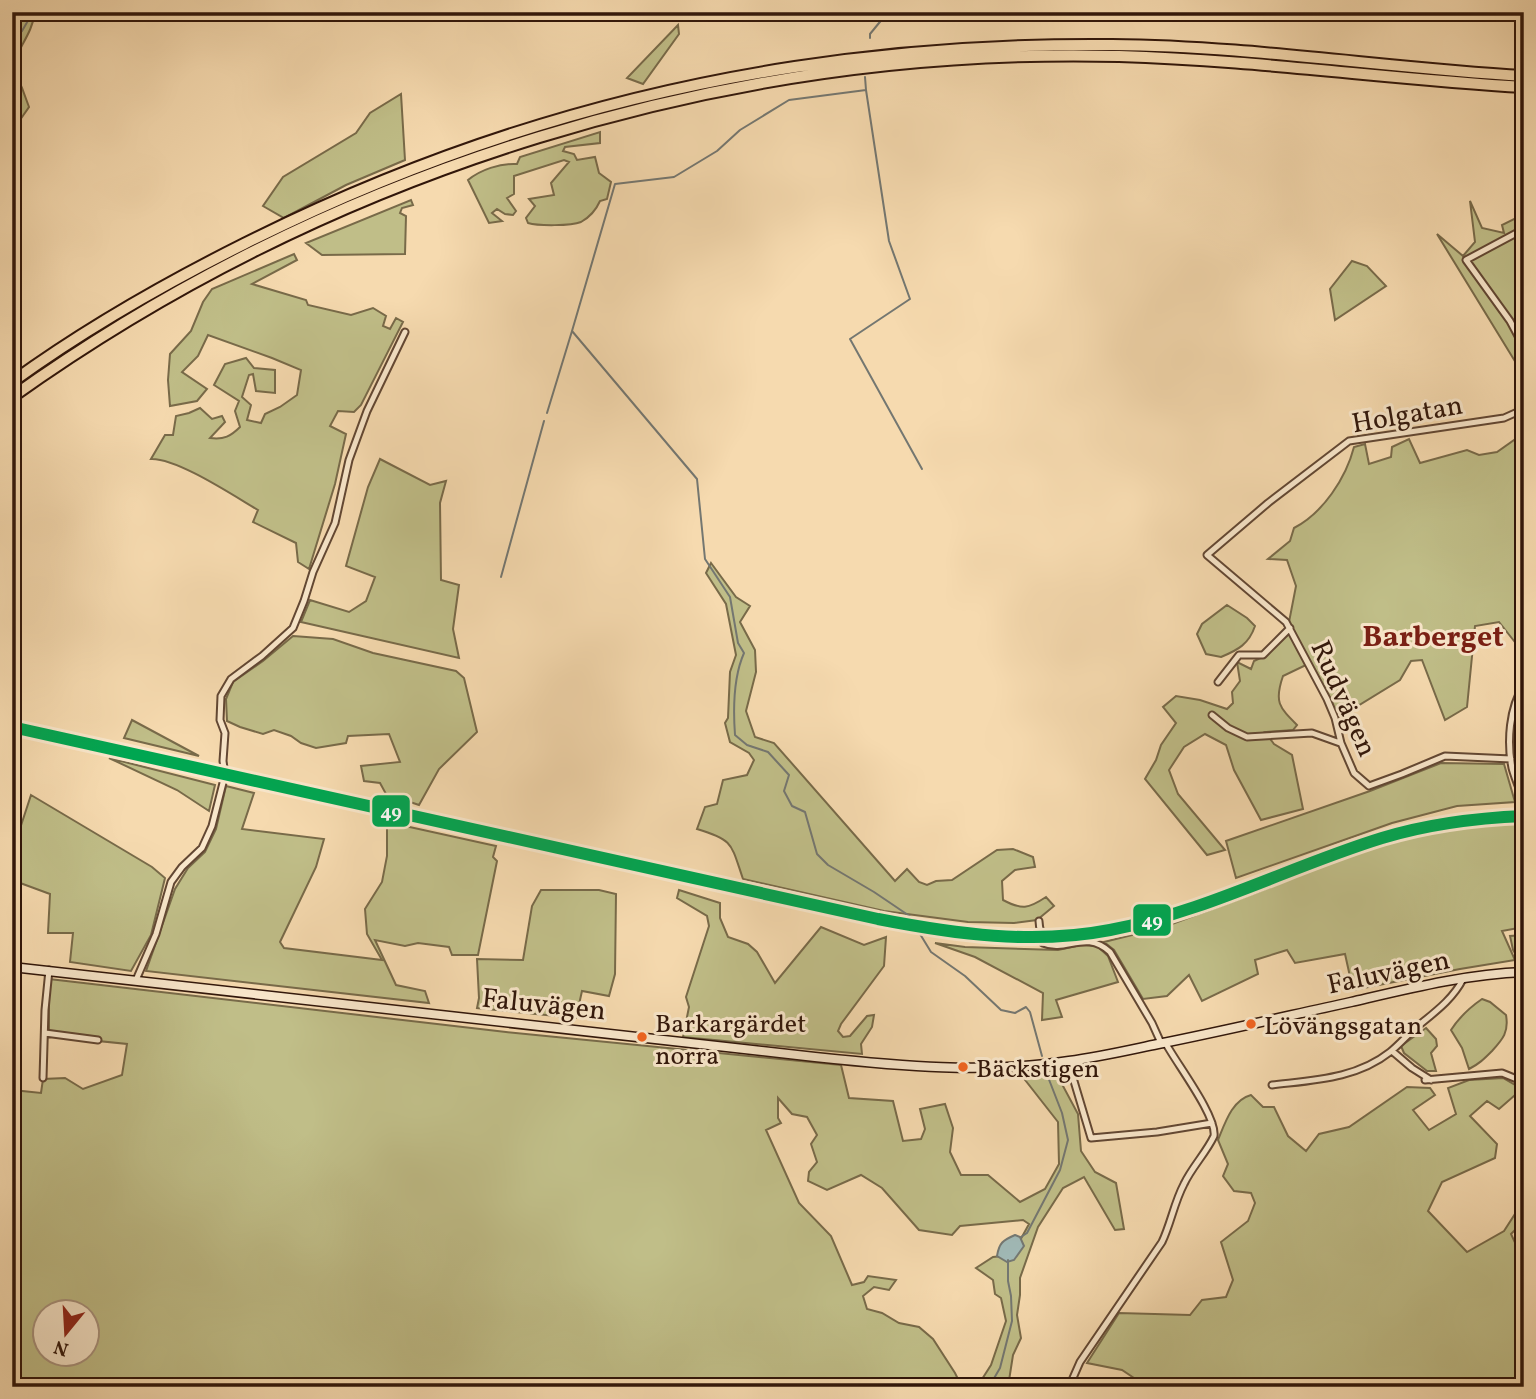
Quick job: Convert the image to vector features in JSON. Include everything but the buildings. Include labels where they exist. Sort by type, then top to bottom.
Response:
[{"type":"highway","points":[[12,382],[84,334],[177,279],[292,220],[360,190],[484,143],[629,100],[707,83],[876,56],[1058,45],[1208,49],[1524,76]]},
{"type":"highway","points":[[12,397],[94,341],[208,275],[364,201],[485,155],[557,132],[708,94],[877,67],[940,61],[1057,56],[1230,62],[1524,87]]},
{"type":"street","points":[[1524,229],[1466,260],[1510,321],[1524,347]]},
{"type":"street","points":[[136,980],[156,934],[171,882],[202,848],[212,826],[225,775],[225,733],[220,720],[221,695],[231,679],[293,628],[313,572],[335,523],[349,460],[367,411],[405,332]]},
{"type":"street","name":"Holgatan","points":[[1207,555],[1268,503],[1349,441],[1504,418],[1524,410]]},
{"type":"street","name":"Rudvägen","points":[[1207,555],[1286,622],[1327,699],[1354,773],[1369,786],[1445,756],[1511,759]]},
{"type":"street","points":[[1218,682],[1239,655],[1263,655],[1290,628]]},
{"type":"street","points":[[1524,685],[1517,698],[1511,728],[1513,772],[1524,801]]},
{"type":"street","points":[[1212,715],[1228,728],[1247,737],[1312,733],[1341,743]]},
{"type":"street","points":[[1039,921],[1039,932],[1043,943],[1047,945],[1095,942],[1110,952],[1215,1129],[1214,1136],[1192,1168],[1175,1201],[1162,1242],[1080,1362],[1069,1387]]},
{"type":"street","name":"Faluvägen","points":[[12,967],[927,1067],[1001,1067],[1068,1061],[1403,990],[1497,973],[1524,972]]},
{"type":"street","points":[[43,1078],[49,970]]},
{"type":"street","points":[[1272,1085],[1357,1072],[1378,1061],[1458,990],[1463,979]]},
{"type":"street","points":[[45,1033],[97,1040]]},
{"type":"street","points":[[1392,1051],[1428,1080],[1502,1073],[1524,1083]]},
{"type":"street","points":[[1068,1061],[1091,1138],[1157,1132],[1212,1123]]},
{"type":"shaded area","points":[[18,12],[35,12],[31,27],[12,67],[12,19]]},
{"type":"shaded area","points":[[678,25],[679,34],[643,84],[627,78]]},
{"type":"shaded area","points":[[12,67],[29,107],[12,129]]},
{"type":"shaded area","points":[[401,94],[405,160],[346,185],[284,218],[263,206],[283,177],[356,133],[370,113]]},
{"type":"shaded area","points":[[600,132],[600,143],[565,147],[563,151],[574,154],[577,160],[595,157],[599,173],[611,182],[607,199],[600,201],[587,218],[570,224],[547,225],[528,223],[526,218],[535,206],[529,199],[554,195],[551,183],[569,162],[564,160],[514,176],[514,194],[507,198],[516,211],[513,215],[497,209],[492,213],[502,221],[489,223],[468,180],[491,168],[517,164],[520,157]]},
{"type":"shaded area","points":[[411,200],[413,205],[402,208],[400,213],[406,216],[405,254],[322,255],[306,243]]},
{"type":"shaded area","points":[[1470,201],[1482,228],[1504,233],[1502,225],[1524,214],[1524,376],[1437,234],[1463,256],[1475,242]]},
{"type":"shaded area","points":[[294,254],[297,260],[252,284],[306,300],[308,305],[351,315],[373,308],[386,316],[383,326],[390,329],[396,318],[403,322],[361,405],[354,412],[338,411],[330,426],[346,434],[335,484],[309,569],[298,562],[296,543],[253,522],[258,510],[190,471],[162,460],[151,459],[165,435],[173,435],[176,416],[200,408],[212,419],[222,416],[225,422],[210,438],[227,437],[240,427],[235,411],[239,401],[214,385],[225,364],[246,358],[254,368],[275,370],[275,393],[256,391],[253,374],[249,375],[242,397],[251,405],[247,420],[261,423],[265,414],[297,395],[301,370],[208,335],[198,356],[182,372],[207,389],[197,401],[170,406],[168,380],[170,354],[191,331],[203,302],[212,289]]},
{"type":"shaded area","points":[[1352,261],[1367,266],[1386,286],[1335,320],[1330,289]]},
{"type":"shaded area","points":[[1524,433],[1524,648],[1518,646],[1499,622],[1475,626],[1467,707],[1445,720],[1422,660],[1411,661],[1400,680],[1338,718],[1289,622],[1296,586],[1287,560],[1268,559],[1290,541],[1294,528],[1314,513],[1332,494],[1354,447],[1365,444],[1369,464],[1391,457],[1392,447],[1409,439],[1420,463],[1467,450],[1479,455],[1497,452]]},
{"type":"shaded area","points":[[380,459],[430,485],[446,481],[440,503],[441,580],[459,585],[453,629],[459,658],[301,622],[310,600],[349,612],[366,601],[375,577],[346,566],[368,487]]},
{"type":"shaded area","points":[[711,563],[736,597],[750,606],[740,622],[755,650],[756,672],[746,711],[755,737],[774,743],[895,881],[907,869],[919,882],[927,885],[936,881],[952,880],[997,850],[1013,849],[1033,857],[1035,867],[1015,870],[1002,881],[1003,900],[1025,907],[1046,897],[1054,906],[1037,920],[1014,923],[968,922],[884,911],[743,879],[733,851],[725,840],[697,829],[705,807],[717,804],[723,780],[747,775],[754,760],[749,753],[730,742],[725,723],[728,718],[730,672],[736,655],[726,604],[706,573]]},
{"type":"shaded area","points":[[1227,605],[1255,626],[1253,632],[1242,646],[1221,657],[1206,654],[1197,634],[1202,624]]},
{"type":"shaded area","points":[[1289,632],[1306,665],[1283,676],[1279,698],[1282,708],[1297,725],[1293,730],[1265,732],[1274,744],[1292,755],[1303,809],[1261,820],[1234,770],[1226,745],[1205,734],[1184,747],[1169,770],[1178,794],[1225,850],[1207,855],[1145,779],[1161,745],[1176,723],[1163,707],[1176,696],[1227,709],[1233,703],[1232,692],[1240,681],[1237,662],[1251,669],[1254,661],[1267,655]]},
{"type":"shaded area","points":[[293,636],[333,639],[373,653],[456,671],[464,678],[477,732],[439,769],[419,805],[386,794],[380,783],[364,781],[361,766],[400,762],[389,734],[348,736],[346,743],[316,748],[274,730],[263,734],[227,721],[226,699],[233,682]]},
{"type":"shaded area","points":[[1524,692],[1524,795],[1519,780],[1515,729],[1516,716]]},
{"type":"shaded area","points":[[132,720],[199,756],[124,738]]},
{"type":"shaded area","points":[[109,758],[215,785],[209,811],[177,790]]},
{"type":"shaded area","points":[[1441,763],[1504,764],[1515,802],[1457,806],[1392,823],[1236,878],[1226,841],[1370,791]]},
{"type":"shaded area","points":[[226,786],[254,793],[242,829],[324,839],[316,867],[280,942],[284,948],[382,960],[367,934],[365,909],[382,882],[387,856],[387,822],[496,846],[493,857],[497,861],[478,955],[452,955],[449,947],[418,943],[405,946],[375,940],[396,985],[425,991],[429,1003],[146,971],[175,889],[188,868],[205,852],[216,829]]},
{"type":"shaded area","points":[[31,795],[152,867],[165,878],[151,935],[131,971],[70,962],[73,933],[48,933],[50,894],[12,880],[12,853]]},
{"type":"shaded area","points":[[1518,823],[1524,837],[1517,865],[1519,871],[1524,872],[1524,927],[1502,931],[1515,960],[1353,990],[1345,954],[1295,963],[1287,950],[1255,960],[1258,974],[1202,1001],[1189,975],[1167,996],[1143,999],[1114,950],[1104,942],[1164,927],[1357,852],[1432,829]]},
{"type":"shaded area","points":[[541,890],[599,890],[616,894],[615,974],[609,996],[582,991],[576,1018],[477,1008],[477,959],[523,960],[532,906]]},
{"type":"shaded area","points":[[679,890],[720,903],[720,918],[728,937],[748,944],[757,952],[775,983],[821,927],[864,945],[886,937],[884,966],[838,1031],[843,1037],[850,1036],[867,1016],[874,1015],[872,1027],[861,1044],[862,1054],[683,1037],[689,1007],[686,997],[709,926],[707,916],[677,898]]},
{"type":"shaded area","points":[[1524,935],[1522,965],[1513,950],[1510,936]]},
{"type":"shaded area","points":[[935,943],[965,947],[1058,950],[1081,945],[1097,946],[1108,956],[1118,982],[1056,1000],[1062,1017],[1042,1020],[1043,993],[975,957]]},
{"type":"shaded area","points":[[49,979],[506,1032],[841,1065],[849,1098],[893,1101],[903,1141],[921,1139],[925,1129],[920,1109],[945,1104],[953,1128],[950,1152],[961,1175],[988,1175],[1020,1202],[1045,1189],[1059,1164],[1058,1122],[1022,1076],[1055,1071],[1078,1114],[1081,1151],[1095,1172],[1116,1183],[1124,1229],[1115,1230],[1084,1177],[1063,1188],[1038,1227],[1020,1278],[1017,1315],[1021,1338],[1013,1355],[1008,1387],[977,1387],[991,1365],[1006,1321],[1001,1298],[995,1294],[993,1280],[976,1268],[993,1257],[1012,1255],[1029,1224],[1023,1220],[960,1226],[952,1235],[919,1230],[882,1188],[861,1175],[827,1190],[808,1181],[809,1172],[817,1162],[811,1144],[817,1135],[807,1117],[792,1114],[778,1098],[778,1118],[781,1123],[766,1130],[799,1203],[831,1236],[852,1285],[864,1282],[868,1276],[896,1280],[889,1290],[874,1287],[863,1296],[867,1309],[882,1313],[899,1323],[919,1327],[933,1339],[962,1387],[12,1387],[12,1042],[13,1090],[41,1093],[43,1079],[65,1078],[83,1089],[122,1075],[127,1044],[49,1036]]},
{"type":"shaded area","points":[[1482,999],[1506,1015],[1506,1031],[1492,1051],[1469,1069],[1462,1048],[1451,1030],[1465,1013]]},
{"type":"shaded area","points":[[1426,1028],[1436,1039],[1437,1046],[1431,1053],[1436,1071],[1427,1071],[1404,1053],[1401,1046]]},
{"type":"shaded area","points":[[1503,1078],[1522,1089],[1499,1109],[1487,1101],[1470,1116],[1497,1144],[1495,1158],[1442,1182],[1428,1211],[1467,1252],[1504,1231],[1524,1200],[1524,1221],[1511,1234],[1524,1262],[1524,1387],[1138,1387],[1137,1380],[1122,1370],[1087,1363],[1119,1313],[1190,1315],[1202,1300],[1226,1297],[1233,1280],[1221,1242],[1248,1221],[1255,1203],[1251,1193],[1234,1191],[1223,1176],[1228,1164],[1218,1140],[1230,1113],[1244,1098],[1251,1095],[1263,1107],[1274,1107],[1288,1136],[1306,1151],[1319,1134],[1349,1127],[1407,1087],[1430,1088],[1435,1095],[1413,1110],[1429,1130],[1456,1114],[1448,1088],[1469,1080]]},
{"type":"water","points":[[1015,1235],[1020,1237],[1024,1246],[1014,1260],[1007,1262],[997,1256],[1000,1245]]},
{"type":"waterway","points":[[12,40],[22,31],[33,12]]},
{"type":"waterway","points":[[870,38],[870,34],[888,12]]},
{"type":"waterway","points":[[865,77],[889,241],[910,299],[850,339],[922,469]]},
{"type":"waterway","points":[[547,413],[615,184],[674,177],[717,151],[740,130],[789,100],[866,90]]},
{"type":"waterway","points":[[572,331],[697,479],[705,559],[730,597],[738,643],[744,653],[735,693],[735,735],[747,745],[768,752],[789,775],[784,791],[792,806],[805,812],[817,854],[828,865],[914,919]]},
{"type":"waterway","points":[[501,577],[544,421]]},
{"type":"waterway","points":[[920,934],[931,952],[965,976],[1001,1010],[1015,1013],[1026,1007],[1030,1012],[1042,1056]]},
{"type":"waterway","points":[[1021,1237],[1027,1233],[1060,1170],[1068,1140],[1062,1113],[1048,1077]]},
{"type":"waterway","points":[[989,1387],[1000,1368],[1012,1321],[1008,1260]]},
{"type":"transit line","name":"49","points":[[12,727],[878,919],[994,936],[1052,937],[1110,930],[1180,912],[1348,849],[1399,833],[1452,822],[1524,816]]},
{"type":"place","name":"Lövängsgatan","points":[[1251,1024]]},
{"type":"place","name":"Barkargärdet norra","points":[[642,1037]]},
{"type":"place","name":"Bäckstigen","points":[[963,1067]]},
{"type":"district","name":"Barberget","points":[[1433,636]]}]
